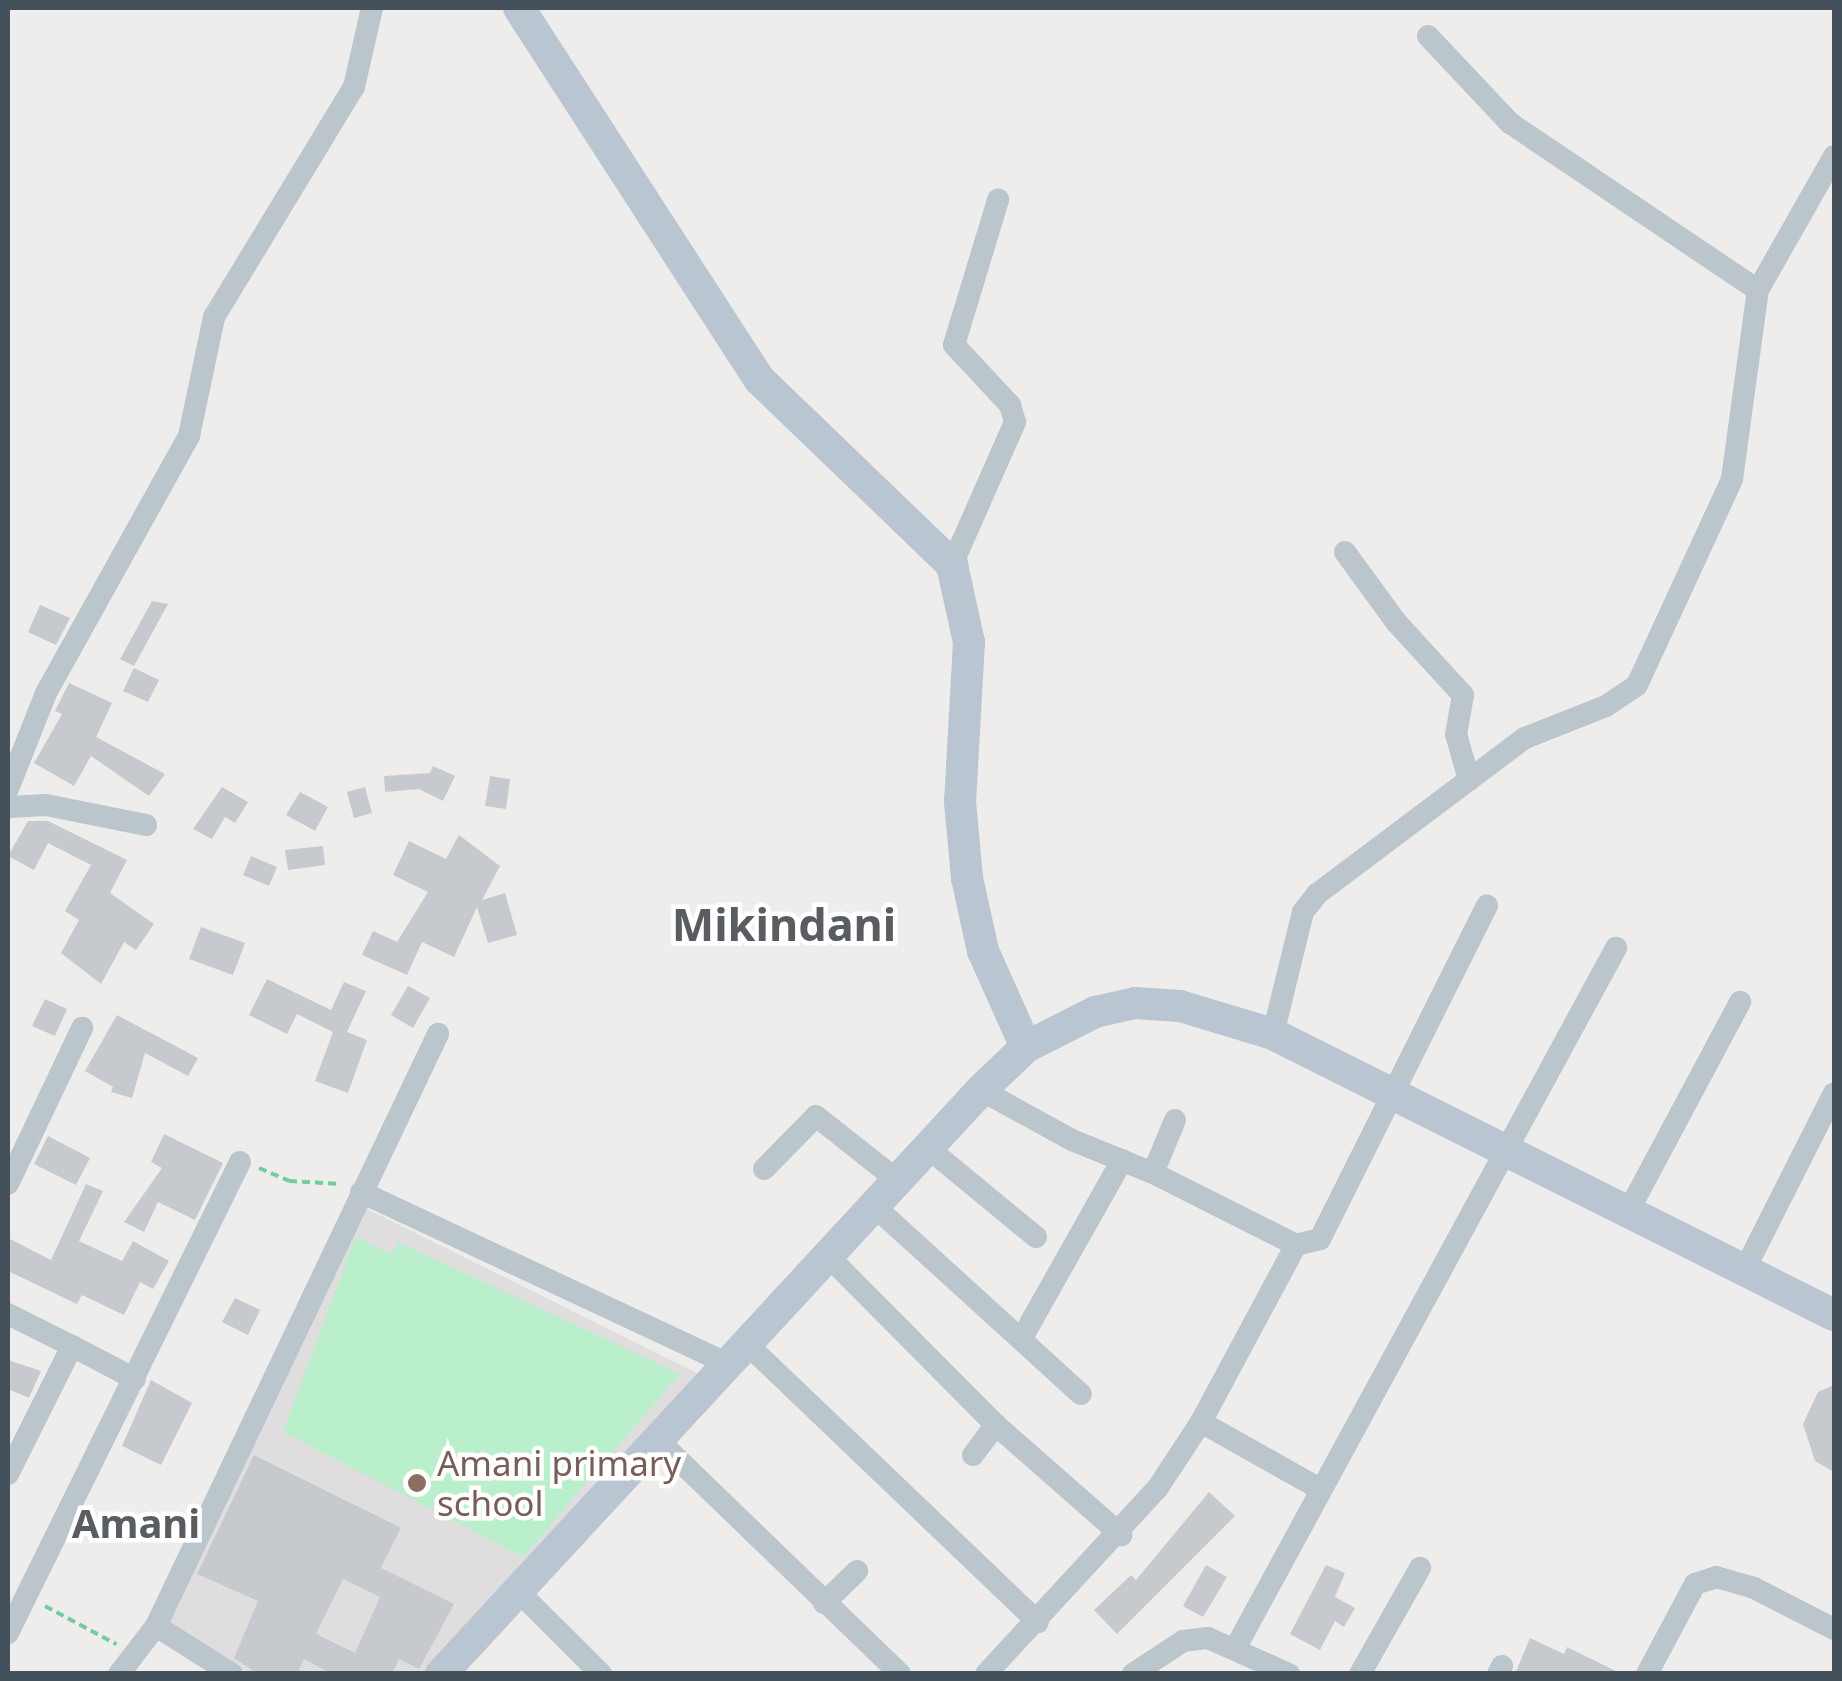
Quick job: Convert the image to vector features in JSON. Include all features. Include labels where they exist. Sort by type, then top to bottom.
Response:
[{"type":"street","points":[[8,789],[46,693],[190,436],[214,317],[354,88],[372,8]]},
{"type":"street","points":[[519,8],[760,380],[952,564],[969,642],[960,802],[967,878],[982,950],[1026,1047]]},
{"type":"street","points":[[1428,36],[1510,123],[1758,290]]},
{"type":"street","points":[[1273,1034],[1307,905],[1525,738],[1606,706],[1637,684],[1732,479],[1758,290],[1834,156]]},
{"type":"street","points":[[952,564],[1015,422],[1010,405],[954,345],[998,200]]},
{"type":"street","points":[[1345,552],[1396,622],[1463,695],[1456,734],[1469,780]]},
{"type":"street","points":[[8,807],[46,805],[146,825]]},
{"type":"street","points":[[981,1090],[1296,1245],[1320,1238],[1330,1227],[1488,905]]},
{"type":"street","points":[[1236,1648],[1616,948]]},
{"type":"street","points":[[1629,1210],[1740,1002]]},
{"type":"street","points":[[441,1674],[660,1442],[981,1090],[1026,1047],[1094,1012],[1135,1004],[1224,1016],[1273,1034],[1508,1148],[1834,1315]]},
{"type":"street","points":[[8,1184],[82,1028]]},
{"type":"street","points":[[119,1674],[132,1652],[156,1626],[438,1034]]},
{"type":"street","points":[[1744,1271],[1834,1093]]},
{"type":"street","points":[[764,1170],[816,1116],[898,1181]]},
{"type":"street","points":[[1153,1173],[1175,1120]]},
{"type":"street","points":[[928,1148],[1036,1238]]},
{"type":"street","points":[[1022,1336],[1122,1160]]},
{"type":"street","points":[[8,1633],[18,1592],[135,1379],[240,1162]]},
{"type":"street","points":[[361,1192],[738,1355],[1038,1622]]},
{"type":"street","points":[[873,1205],[1022,1336],[1081,1394]]},
{"type":"street","points":[[986,1674],[1121,1535],[1201,1422],[1296,1245]]},
{"type":"street","points":[[827,1255],[996,1425],[1121,1535]]},
{"type":"street","points":[[8,1314],[135,1379]]},
{"type":"street","points":[[8,1474],[72,1346]]},
{"type":"street","points":[[1201,1422],[1320,1489]]},
{"type":"street","points":[[973,1455],[996,1425]]},
{"type":"street","points":[[660,1442],[900,1674]]},
{"type":"street","points":[[1360,1674],[1420,1568]]},
{"type":"street","points":[[824,1603],[857,1571]]},
{"type":"street","points":[[1647,1674],[1694,1584],[1716,1577],[1754,1588],[1834,1629]]},
{"type":"street","points":[[517,1590],[601,1674]]},
{"type":"street","points":[[156,1626],[232,1674]]},
{"type":"street","points":[[1133,1674],[1182,1641],[1208,1638],[1289,1674]]},
{"type":"path","points":[[240,1162],[289,1181],[344,1184],[361,1192]]},
{"type":"path","points":[[18,1592],[132,1652]]},
{"type":"shaded area","name":"Amani primary school","points":[[363,1207],[705,1377],[433,1673],[250,1673],[163,1625]]},
{"type":"green space","points":[[356,1236],[391,1255],[398,1242],[680,1374],[523,1557],[283,1432]]},
{"type":"building","points":[[152,601],[168,604],[134,666],[120,659]]},
{"type":"building","points":[[40,605],[70,618],[56,645],[28,632]]},
{"type":"building","points":[[134,668],[159,680],[148,702],[123,691]]},
{"type":"building","points":[[69,683],[112,703],[96,737],[165,774],[149,796],[91,756],[74,786],[34,763],[62,714],[55,711]]},
{"type":"building","points":[[433,766],[455,776],[443,801],[419,789],[385,792],[384,776],[430,773]]},
{"type":"building","points":[[490,776],[510,779],[506,809],[485,806]]},
{"type":"building","points":[[222,787],[248,802],[235,823],[225,817],[212,839],[193,829]]},
{"type":"building","points":[[365,787],[372,813],[354,818],[347,792]]},
{"type":"building","points":[[300,792],[328,807],[315,831],[286,815]]},
{"type":"building","points":[[28,821],[48,821],[127,860],[110,893],[154,924],[136,950],[124,942],[101,984],[61,953],[79,920],[65,911],[91,865],[48,843],[34,870],[8,856]]},
{"type":"building","points":[[459,835],[500,866],[482,900],[505,893],[517,935],[488,943],[477,907],[454,957],[422,942],[407,975],[362,955],[373,931],[397,942],[428,892],[393,875],[409,841],[446,859]]},
{"type":"building","points":[[323,846],[325,865],[288,870],[285,850]]},
{"type":"building","points":[[251,856],[277,867],[269,886],[243,875]]},
{"type":"building","points":[[201,927],[245,943],[233,975],[189,959]]},
{"type":"building","points":[[267,979],[331,1010],[344,982],[366,991],[347,1032],[367,1040],[348,1093],[315,1081],[333,1032],[297,1014],[287,1034],[249,1015]]},
{"type":"building","points":[[408,986],[430,998],[413,1028],[391,1015]]},
{"type":"building","points":[[45,999],[67,1009],[55,1036],[32,1026]]},
{"type":"building","points":[[117,1015],[198,1058],[188,1076],[145,1053],[132,1098],[111,1092],[113,1087],[85,1071]]},
{"type":"building","points":[[164,1134],[223,1163],[195,1220],[158,1202],[144,1232],[124,1222],[162,1168],[151,1162]]},
{"type":"building","points":[[48,1136],[90,1158],[76,1185],[34,1164]]},
{"type":"building","points":[[86,1184],[103,1191],[79,1241],[122,1261],[133,1241],[169,1261],[153,1289],[140,1282],[124,1315],[82,1295],[77,1304],[8,1271],[8,1238],[51,1260]]},
{"type":"building","points":[[235,1298],[260,1310],[248,1335],[222,1322]]},
{"type":"building","points":[[8,1360],[41,1371],[29,1398],[8,1389]]},
{"type":"building","points":[[151,1380],[192,1403],[161,1465],[122,1446]]},
{"type":"building","points":[[1834,1385],[1834,1472],[1815,1461],[1803,1424],[1818,1392]]},
{"type":"building","points":[[254,1455],[401,1528],[381,1568],[454,1604],[419,1669],[399,1659],[392,1674],[332,1674],[304,1659],[297,1674],[258,1674],[234,1658],[258,1601],[197,1574]],"holes":[[[343,1579],[380,1597],[355,1653],[316,1634]]]},
{"type":"building","points":[[1209,1492],[1235,1516],[1117,1634],[1094,1610],[1131,1575],[1136,1580]]},
{"type":"building","points":[[1206,1565],[1227,1577],[1203,1617],[1183,1606]]},
{"type":"building","points":[[1326,1565],[1345,1573],[1335,1597],[1355,1608],[1344,1627],[1335,1621],[1320,1650],[1290,1634]]},
{"type":"building","points":[[1530,1638],[1564,1654],[1567,1647],[1622,1674],[1515,1674]]},
{"type":"place","name":"Amani primary school","points":[[417,1483]]},
{"type":"district","name":"Mikindani","points":[[784,924]]},
{"type":"district","name":"Amani","points":[[136,1523]]}]
